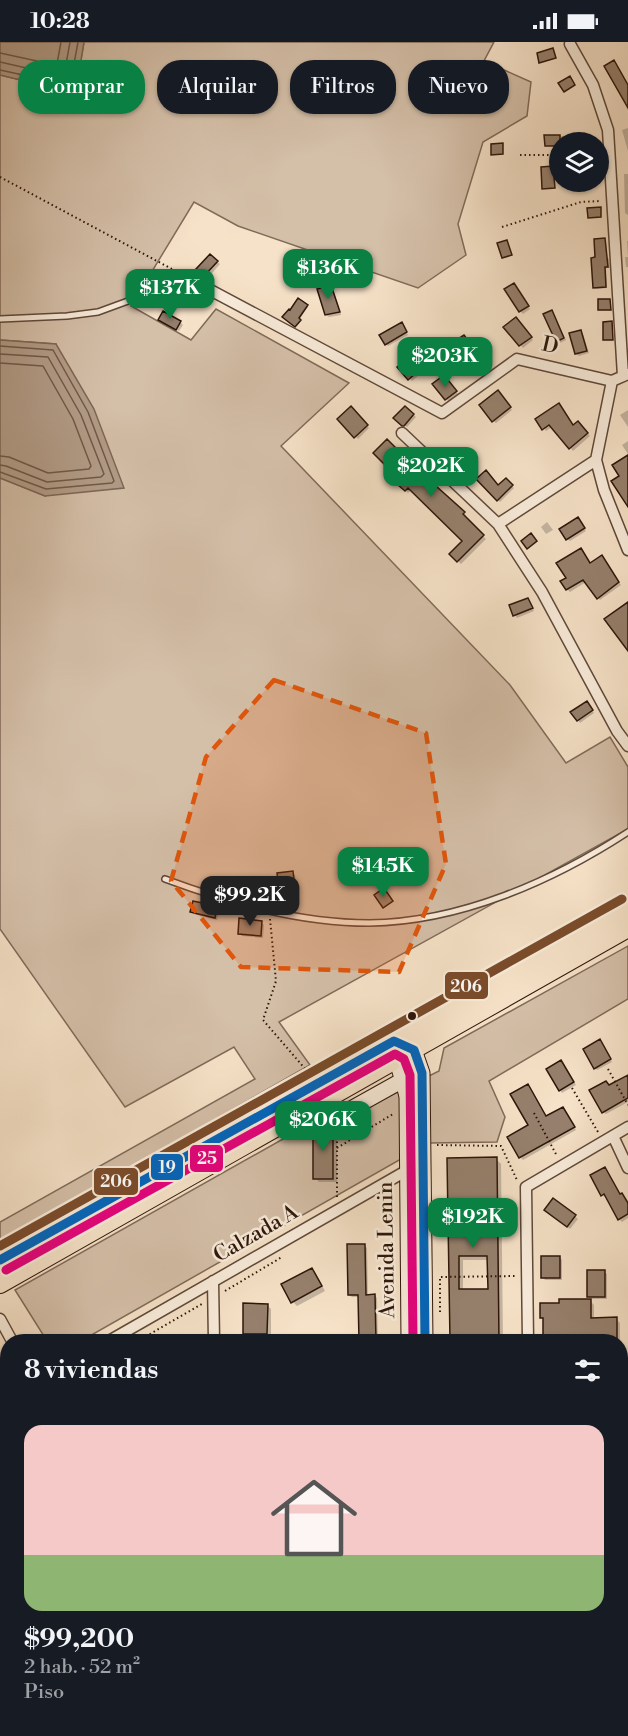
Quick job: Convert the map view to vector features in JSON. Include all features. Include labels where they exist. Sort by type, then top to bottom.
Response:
[{"type":"highway","points":[[0,1260],[628,909]]},
{"type":"highway","points":[[0,1284],[628,928]]},
{"type":"street","points":[[570,44],[593,85],[608,130],[621,377],[596,460],[604,490],[628,550]]},
{"type":"street","name":"D","points":[[197,282],[442,413],[517,359],[621,377]]},
{"type":"street","points":[[402,433],[498,524],[543,592],[617,731],[628,746]]},
{"type":"street","points":[[498,524],[596,460]]},
{"type":"street","points":[[394,1041],[414,1050]]},
{"type":"street","name":"Avenida Lenin","points":[[394,1041],[396,1060],[407,1097],[409,1334]]},
{"type":"street","name":"Avenida Lenin","points":[[414,1050],[420,1070],[426,1334]]},
{"type":"street","points":[[302,1113],[342,1114],[420,1070]]},
{"type":"street","points":[[528,1334],[526,1187],[628,1127]]},
{"type":"street","points":[[613,1136],[628,1168]]},
{"type":"street","name":"Calzada A","points":[[121,1334],[423,1161]]},
{"type":"street","points":[[213,1281],[214,1334]]},
{"type":"street","points":[[0,1319],[8,1334]]},
{"type":"lane","points":[[0,319],[98,312],[158,290],[197,282]]},
{"type":"lane","points":[[165,879],[216,897],[315,919],[345,922],[392,922],[431,916],[469,906],[526,886],[587,857],[628,832]]},
{"type":"path","points":[[520,155],[549,154]]},
{"type":"path","points":[[0,177],[197,282]]},
{"type":"path","points":[[502,227],[581,202],[613,200]]},
{"type":"path","points":[[269,910],[276,981],[263,1020],[309,1073]]},
{"type":"path","points":[[608,1068],[628,1105]]},
{"type":"path","points":[[572,1088],[598,1132]]},
{"type":"path","points":[[337,1148],[394,1113]]},
{"type":"path","points":[[534,1113],[557,1156]]},
{"type":"path","points":[[337,1114],[337,1210]]},
{"type":"path","points":[[423,1144],[501,1146],[517,1180]]},
{"type":"path","points":[[150,1334],[290,1252]]},
{"type":"path","points":[[440,1320],[440,1276],[527,1276]]},
{"type":"highlighted area","points":[[274,680],[426,733],[446,864],[399,972],[241,967],[171,881],[206,757]]},
{"type":"shaded area","points":[[84,42],[494,42],[485,60],[408,60],[408,114],[509,114],[509,72],[531,82],[527,116],[483,142],[458,224],[466,255],[418,288],[238,226],[194,202],[131,306],[191,340],[216,309],[349,383],[281,446],[510,685],[566,763],[610,737],[628,767],[628,829],[279,1022],[310,1065],[0,1242],[0,1222],[255,1079],[234,1047],[125,1107],[0,929],[0,478],[45,496],[56,344],[0,340],[0,75],[18,79],[18,114],[145,114],[145,60],[81,60]]},
{"type":"shaded area","points":[[628,946],[628,999],[489,1081],[505,1117],[497,1142],[429,1143],[93,1334],[43,1334],[15,1290],[299,1130],[342,1120],[439,1071],[444,1048]]},
{"type":"water","points":[[0,42],[84,42],[81,60],[18,60],[18,79],[0,75]]},
{"type":"water","points":[[0,340],[56,344],[94,409],[124,488],[45,496],[0,478]]},
{"type":"building","points":[[553,48],[556,58],[539,63],[537,53]]},
{"type":"building","points":[[614,60],[628,85],[628,108],[604,66]]},
{"type":"building","points":[[570,76],[575,85],[564,92],[558,83]]},
{"type":"building","points":[[544,135],[549,135],[549,146],[545,146]]},
{"type":"building","points":[[503,143],[503,154],[491,155],[491,144]]},
{"type":"building","points":[[549,166],[549,188],[542,189],[541,167]]},
{"type":"building","points":[[601,207],[601,217],[588,218],[587,208]]},
{"type":"building","points":[[605,238],[608,267],[605,267],[606,287],[593,288],[591,258],[595,257],[594,239]]},
{"type":"building","points":[[507,240],[512,255],[502,258],[497,243]]},
{"type":"building","points":[[210,254],[218,261],[204,276],[196,269]]},
{"type":"building","points":[[514,283],[529,306],[519,312],[504,289]]},
{"type":"building","points":[[331,285],[340,312],[325,315],[317,289]]},
{"type":"building","points":[[298,298],[308,305],[295,327],[282,317]]},
{"type":"building","points":[[598,299],[610,299],[611,310],[598,310]]},
{"type":"building","points":[[552,310],[564,338],[556,342],[543,314]]},
{"type":"building","points":[[163,311],[181,321],[176,330],[158,320]]},
{"type":"building","points":[[516,317],[532,337],[519,346],[503,327]]},
{"type":"building","points":[[612,321],[613,340],[603,340],[603,322]]},
{"type":"building","points":[[402,322],[407,332],[385,345],[379,335]]},
{"type":"building","points":[[581,330],[587,351],[575,354],[569,333]]},
{"type":"building","points":[[464,335],[483,361],[469,371],[450,344]]},
{"type":"building","points":[[418,349],[422,349],[431,360],[408,380],[397,367]]},
{"type":"building","points":[[444,375],[457,391],[445,400],[432,384]]},
{"type":"building","points":[[498,390],[511,407],[492,422],[479,405]]},
{"type":"building","points":[[559,403],[573,425],[578,421],[588,433],[569,449],[549,425],[542,430],[535,419]]},
{"type":"building","points":[[351,406],[368,425],[354,438],[337,419]]},
{"type":"building","points":[[405,406],[414,414],[402,426],[393,418]]},
{"type":"building","points":[[387,439],[435,487],[465,512],[463,514],[484,535],[457,562],[449,554],[462,541],[408,488],[405,491],[397,484],[401,481],[373,453]]},
{"type":"building","points":[[628,455],[628,507],[611,481],[619,476],[612,465]]},
{"type":"building","points":[[486,470],[498,485],[506,478],[513,485],[497,501],[476,479]]},
{"type":"building","points":[[578,517],[585,528],[566,540],[559,529]]},
{"type":"building","points":[[531,533],[537,541],[527,549],[521,541]]},
{"type":"building","points":[[581,548],[590,563],[602,555],[619,582],[597,599],[583,580],[566,590],[560,581],[566,578],[556,563]]},
{"type":"building","points":[[528,598],[533,608],[513,616],[509,605]]},
{"type":"building","points":[[628,602],[628,651],[604,619]]},
{"type":"building","points":[[587,701],[593,710],[577,721],[570,712]]},
{"type":"building","points":[[293,871],[296,898],[280,900],[277,873]]},
{"type":"building","points":[[384,888],[393,901],[383,908],[374,895]]},
{"type":"building","points":[[193,901],[217,906],[215,918],[190,912]]},
{"type":"building","points":[[239,918],[262,921],[261,936],[238,934]]},
{"type":"building","points":[[600,1039],[611,1059],[594,1069],[583,1049]]},
{"type":"building","points":[[561,1060],[574,1082],[559,1091],[546,1069]]},
{"type":"building","points":[[628,1075],[628,1098],[602,1113],[589,1090],[606,1081],[609,1085]]},
{"type":"building","points":[[528,1084],[546,1116],[563,1107],[575,1127],[519,1158],[507,1137],[528,1125],[510,1094]]},
{"type":"building","points":[[313,1126],[333,1126],[333,1179],[313,1179]]},
{"type":"building","points":[[497,1157],[499,1334],[450,1334],[447,1158]],"holes":[[[459,1256],[487,1256],[488,1289],[459,1289]]]},
{"type":"building","points":[[605,1167],[620,1194],[622,1193],[628,1203],[628,1214],[618,1220],[604,1194],[601,1196],[590,1175]]},
{"type":"building","points":[[553,1198],[576,1215],[567,1227],[544,1210]]},
{"type":"building","points":[[347,1244],[365,1244],[366,1295],[375,1294],[376,1334],[359,1334],[358,1295],[348,1295]]},
{"type":"building","points":[[541,1256],[560,1256],[560,1278],[541,1278]]},
{"type":"building","points":[[312,1268],[322,1286],[291,1303],[281,1284]]},
{"type":"building","points":[[587,1270],[605,1270],[605,1297],[587,1297]]},
{"type":"building","points":[[559,1299],[591,1299],[591,1318],[617,1317],[617,1334],[543,1334],[540,1303],[559,1303]]},
{"type":"building","points":[[243,1303],[268,1304],[267,1334],[243,1334]]},
{"type":"transit line","name":"206","points":[[0,1246],[622,899]]},
{"type":"transit line","name":"19","points":[[0,1260],[394,1041],[414,1050],[422,1073],[425,1334]]},
{"type":"transit line","name":"25","points":[[6,1270],[395,1054],[404,1059],[410,1075],[413,1334]]}]
